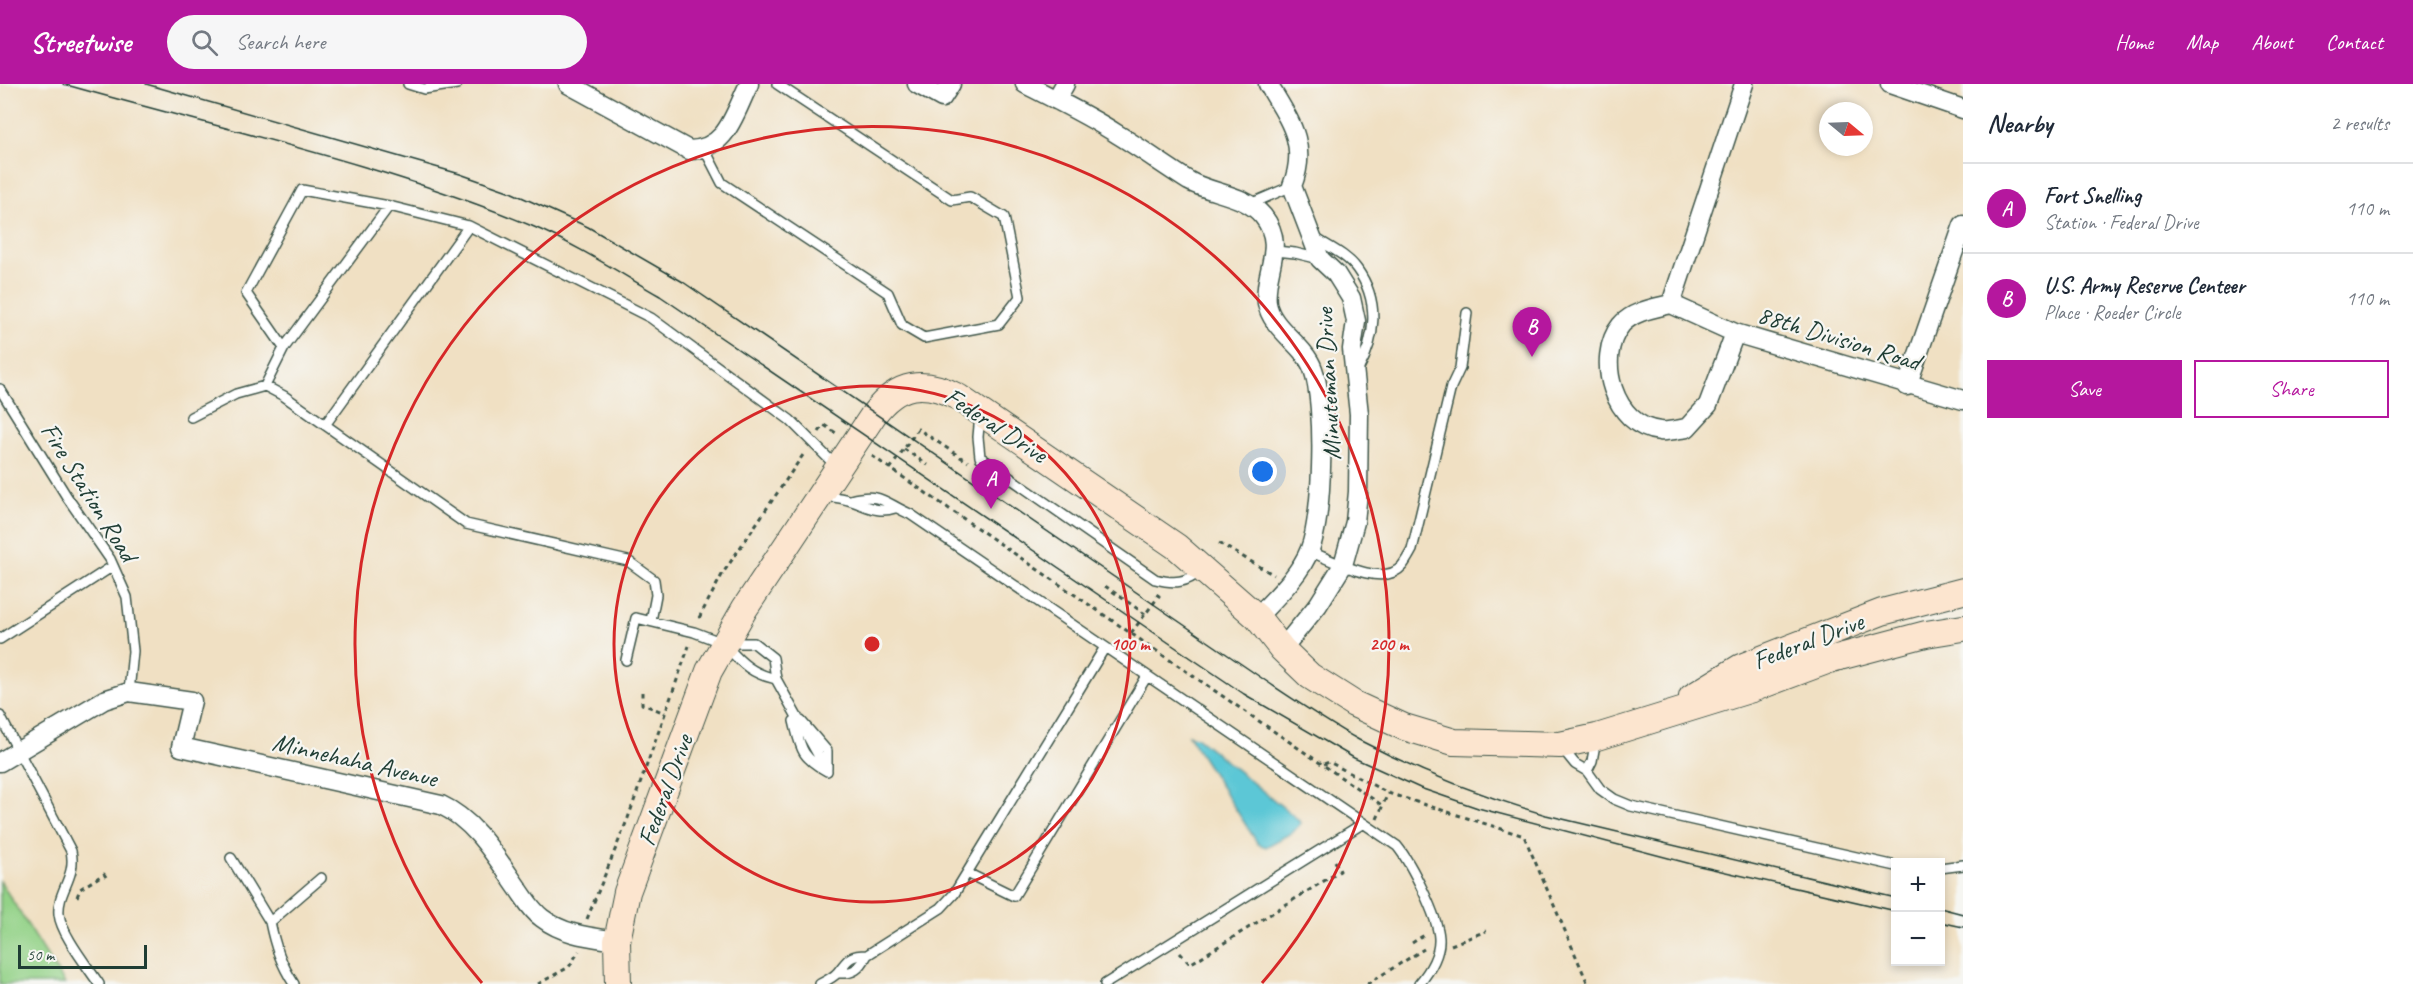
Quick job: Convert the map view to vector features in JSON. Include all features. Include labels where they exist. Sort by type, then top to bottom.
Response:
[{"type":"street","points":[[567,84],[689,150],[705,150],[719,142],[749,84]]},
{"type":"street","points":[[917,84],[942,98],[951,84]]},
{"type":"street","points":[[1025,84],[1115,132],[1191,182],[1248,205],[1263,216],[1275,251],[1267,281],[1267,304],[1277,323],[1304,352],[1313,369],[1317,390],[1320,505],[1310,551],[1288,584],[1257,617]]},
{"type":"street","points":[[1056,100],[1065,84]]},
{"type":"street","points":[[1268,84],[1288,119],[1300,152],[1292,186]]},
{"type":"street","points":[[1671,304],[1744,84]]},
{"type":"street","points":[[1890,84],[1963,109]]},
{"type":"street","name":"Minuteman Drive","points":[[1282,650],[1318,604],[1343,565],[1355,522],[1358,492],[1359,414],[1352,349],[1356,321],[1351,298],[1336,274],[1320,259],[1292,186]]},
{"type":"street","points":[[1907,386],[1963,225]]},
{"type":"street","points":[[1671,304],[1735,333],[1708,405],[1687,428],[1659,431],[1638,423],[1620,403],[1608,376],[1608,348],[1622,324],[1644,310],[1671,304]]},
{"type":"street","name":"88th Division Road","points":[[1735,333],[1907,386],[1963,400]]},
{"type":"street","name":"Federal Drive","points":[[618,984],[617,941],[627,892],[699,699],[723,643],[838,467],[883,403],[895,392],[915,386],[941,388],[981,412],[1177,547],[1257,617],[1282,650],[1310,676],[1354,704],[1404,727],[1454,742],[1560,745],[1597,737],[1664,714],[1752,689],[1832,659],[1926,634],[1963,628]]},
{"type":"street","name":"Federal Drive","points":[[1664,714],[1741,667],[1882,612],[1963,591]]},
{"type":"street","points":[[0,762],[104,700],[129,692]]},
{"type":"street","name":"Minnehaha Avenue","points":[[129,692],[192,701],[182,747],[441,805],[466,820],[531,908],[543,919],[569,933],[617,941]]},
{"type":"lane","points":[[408,84],[424,89],[457,84]]},
{"type":"lane","points":[[705,150],[722,183],[888,293],[902,325],[924,338],[999,324],[1020,297],[1004,217],[970,197],[952,200],[777,84]]},
{"type":"lane","points":[[1248,205],[1292,186]]},
{"type":"lane","points":[[284,348],[246,293],[303,190],[389,206],[469,226],[651,318],[790,420],[838,467]]},
{"type":"lane","points":[[191,417],[236,394],[265,386],[284,348],[389,206]]},
{"type":"lane","points":[[325,425],[469,226]]},
{"type":"lane","points":[[1311,236],[1357,268],[1367,290],[1374,317],[1369,350],[1355,375]]},
{"type":"lane","points":[[1275,251],[1320,259]]},
{"type":"lane","points":[[1310,551],[1372,574],[1392,573],[1402,567],[1412,550],[1451,387],[1460,368],[1467,313]]},
{"type":"lane","points":[[265,386],[325,425],[466,524],[628,561],[654,580],[656,595],[651,621]]},
{"type":"lane","name":"Fire Station Road","points":[[0,390],[113,566],[127,597],[133,651],[129,692]]},
{"type":"lane","points":[[981,412],[978,437],[980,457],[1155,579],[1171,583],[1187,581],[1203,568]]},
{"type":"lane","points":[[820,495],[850,500],[865,496],[887,499],[895,508],[910,514],[1397,846],[1408,860],[1437,925],[1439,938],[1435,957],[1419,984]]},
{"type":"lane","points":[[0,639],[113,566]]},
{"type":"lane","points":[[626,660],[636,618],[723,643],[754,643],[773,658],[776,679],[793,713],[801,749],[808,761],[827,771],[827,751],[820,739],[793,713]]},
{"type":"lane","points":[[723,643],[744,666],[759,675],[776,679]]},
{"type":"lane","points":[[820,984],[838,973],[849,974],[862,965],[867,955],[941,908],[967,873],[1105,647]]},
{"type":"lane","points":[[967,873],[1014,896],[1147,676]]},
{"type":"lane","points":[[0,716],[21,750],[71,850],[74,864],[59,914],[66,932],[99,984]]},
{"type":"lane","points":[[1587,771],[1592,761],[1597,737]]},
{"type":"lane","points":[[1560,745],[1575,764],[1587,771],[1600,789],[1614,800],[1631,806],[1891,865]]},
{"type":"lane","points":[[1105,984],[1362,824]]},
{"type":"lane","points":[[231,858],[270,922],[276,949],[283,967],[294,984]]},
{"type":"lane","points":[[1945,867],[1963,865]]},
{"type":"lane","points":[[270,922],[321,878]]},
{"type":"path","points":[[699,618],[723,573],[824,425],[840,435]]},
{"type":"path","points":[[904,449],[928,465]]},
{"type":"path","points":[[869,454],[1383,806]]},
{"type":"path","points":[[1220,543],[1288,584]]},
{"type":"path","points":[[1105,586],[1145,614]]},
{"type":"path","points":[[1131,633],[1159,596]]},
{"type":"path","points":[[585,924],[597,899],[689,646]]},
{"type":"path","points":[[642,692],[642,704],[666,713]]},
{"type":"path","points":[[1324,764],[1329,762],[1388,793],[1524,836],[1588,984]]},
{"type":"path","points":[[1372,830],[1388,793]]},
{"type":"path","points":[[1173,957],[1182,952],[1190,964],[1340,871],[1332,858],[1341,852]]},
{"type":"path","points":[[77,897],[80,890],[104,874],[108,880]]},
{"type":"path","points":[[1412,943],[1428,933]]},
{"type":"path","points":[[538,984],[569,967],[582,947]]},
{"type":"green space","points":[[0,881],[65,984],[0,984]]},
{"type":"water","points":[[1188,735],[1196,737],[1301,823],[1293,832],[1266,847],[1258,844]]},
{"type":"tram line","points":[[63,84],[359,165],[476,204],[565,242],[660,296],[1244,694],[1354,758],[1420,788],[1478,808],[1695,865],[1891,910]]},
{"type":"tram line","points":[[146,84],[460,174],[508,191],[588,227],[683,282],[1300,704],[1359,740],[1404,762],[1498,800],[1546,815],[1891,897]]},
{"type":"tram line","points":[[1945,909],[1963,914]]},
{"type":"tram line","points":[[1945,923],[1963,927]]},
{"type":"place","name":"U.S. Army Reserve Centeer","points":[[1532,357]]},
{"type":"place","name":"Fort Snelling","points":[[991,509]]}]
